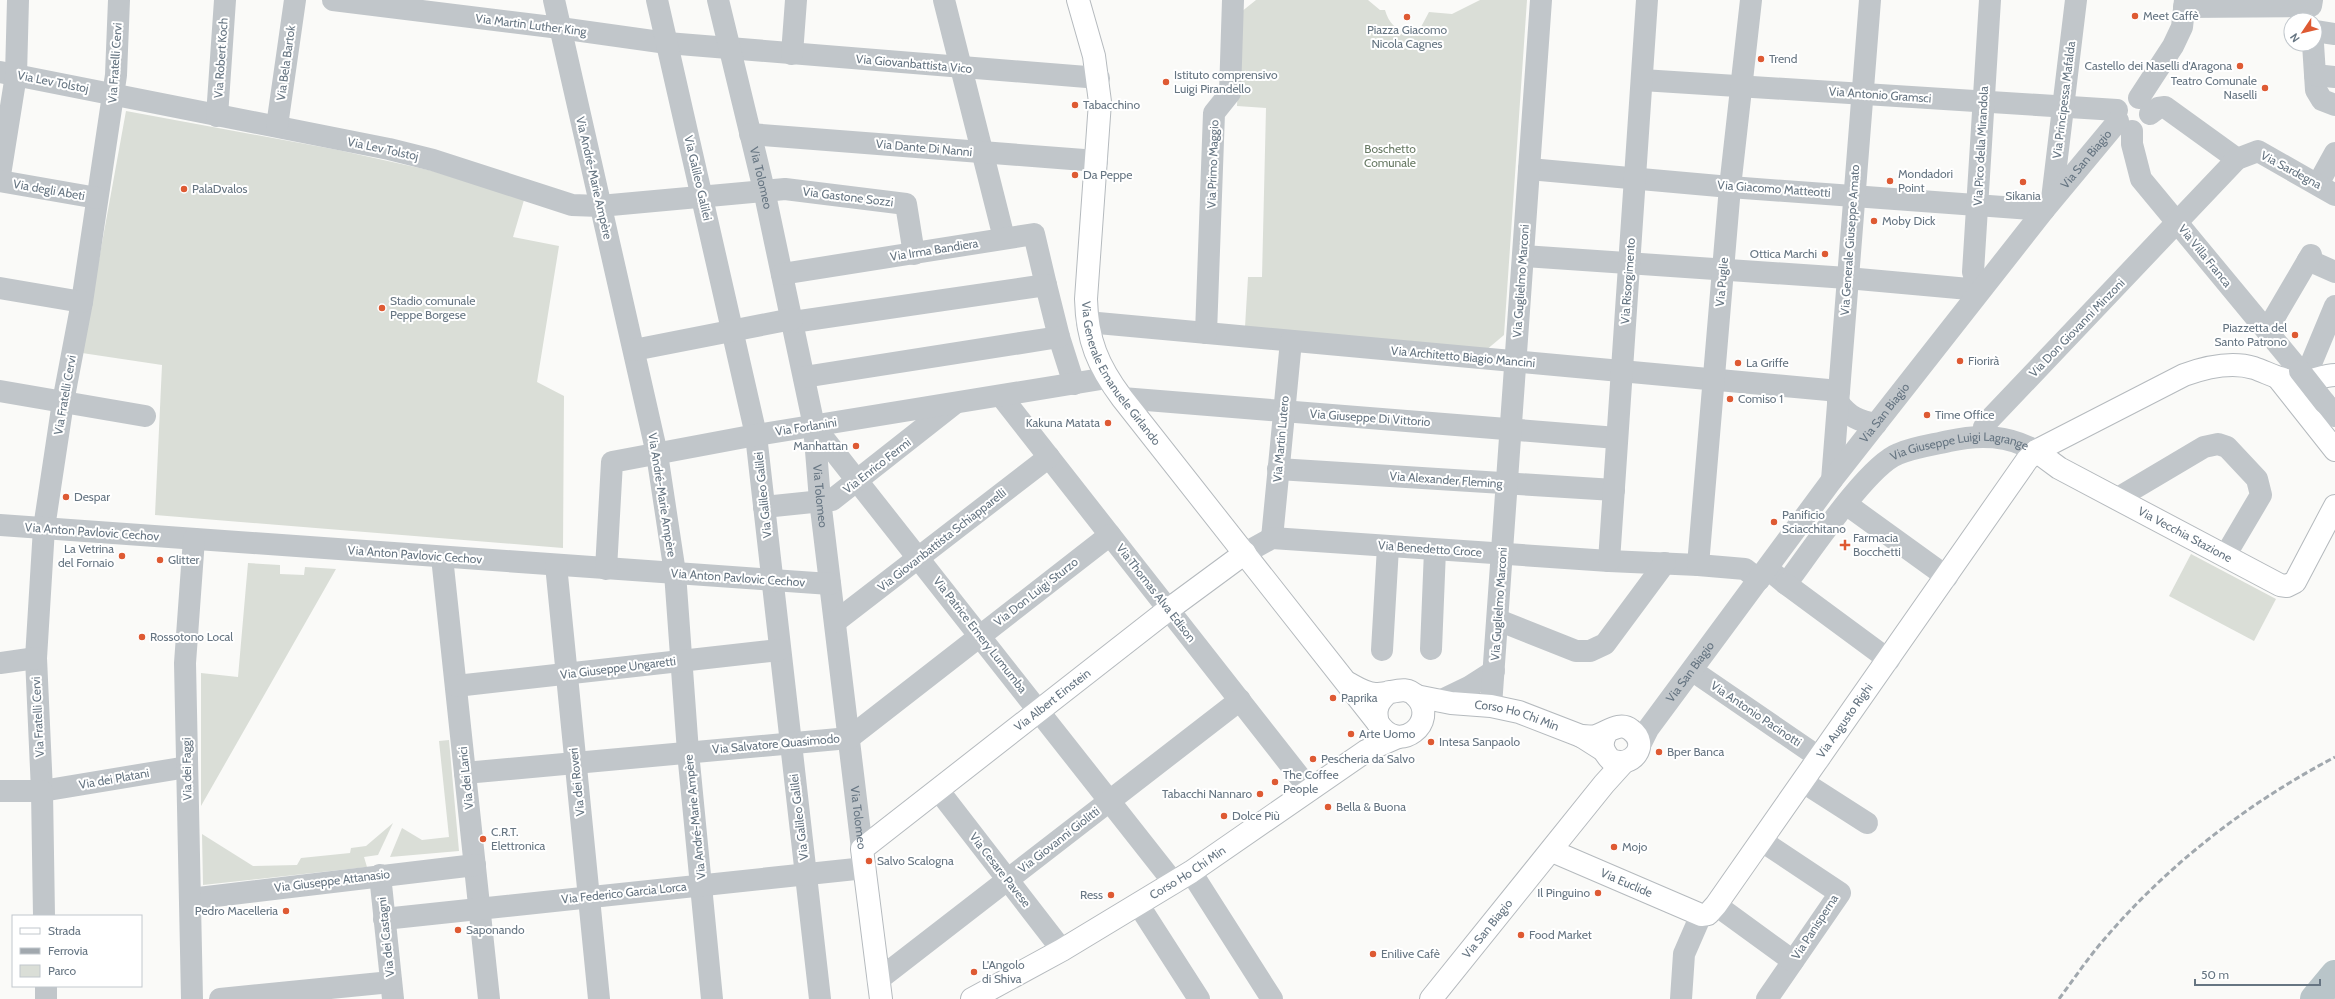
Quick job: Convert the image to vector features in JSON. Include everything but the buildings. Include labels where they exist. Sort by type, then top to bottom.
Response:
[{"type":"main road","name":"Via Generale Emanuele Girlando","points":[[1078,0],[1099,78],[1100,102],[1097,161],[1086,299],[1087,322],[1096,356],[1107,378],[1122,398],[1378,723]]},
{"type":"main road","name":"Via Giuseppe Luigi Lagrange","points":[[2036,451],[2184,374],[2198,370],[2232,365],[2252,368],[2278,378],[2297,382],[2335,375]]},
{"type":"main road","points":[[2278,378],[2335,450]]},
{"type":"main road","name":"Via Vecchia Stazione","points":[[2036,451],[2059,468],[2280,585],[2288,586],[2295,582],[2319,540]]},
{"type":"main road","name":"Via Augusto Righi","points":[[1709,910],[1762,841],[2027,460],[2036,451]]},
{"type":"main road","points":[[2319,540],[2335,506]]},
{"type":"main road","points":[[2319,540],[2335,524]]},
{"type":"main road","name":"Via Albert Einstein","points":[[863,858],[939,791],[1169,609],[1245,553]]},
{"type":"main road","points":[[1347,682],[1365,692],[1377,694],[1403,690],[1416,696],[1422,704],[1422,723]]},
{"type":"main road","points":[[1389,692],[1381,698],[1377,707],[1378,723],[1389,735],[1398,737],[1407,736],[1416,731],[1422,723],[1446,702]]},
{"type":"main road","name":"Corso Ho Chi Min","points":[[1416,696],[1446,702],[1491,706],[1520,712],[1581,736],[1613,746]]},
{"type":"main road","name":"Corso Ho Chi Min","points":[[972,999],[1062,950],[1182,878],[1366,751],[1398,737]]},
{"type":"main road","name":"Via San Biagio","points":[[1431,999],[1552,851],[1604,784],[1613,746],[1634,758],[1639,747]]},
{"type":"main road","name":"Via Euclide","points":[[1552,851],[1709,910]]},
{"type":"main road","name":"Via Tolomeo","points":[[863,858],[879,990]]},
{"type":"street","points":[[0,175],[8,73],[18,0]]},
{"type":"street","name":"Via Fratelli Cervi","points":[[42,791],[36,658],[44,528],[63,402],[82,302],[116,75],[119,0]]},
{"type":"street","name":"Via Robert Koch","points":[[217,116],[225,0]]},
{"type":"street","name":"Via Bela Bartok","points":[[277,126],[295,0]]},
{"type":"street","name":"Via Martin Luther King","points":[[333,0],[405,5],[667,43],[730,49]]},
{"type":"street","name":"Via André-Marie Ampère","points":[[554,0],[657,454],[675,573],[688,752],[712,999]]},
{"type":"street","name":"Via Galileo Galilei","points":[[657,0],[703,196],[756,435],[771,580],[820,999]]},
{"type":"street","name":"Via Tolomeo","points":[[718,0],[764,190],[793,320],[814,426],[820,500],[863,858]]},
{"type":"street","points":[[792,54],[796,0]]},
{"type":"street","points":[[944,0],[1004,238]]},
{"type":"street","name":"Via Primo Maggio","points":[[1206,333],[1214,113],[1230,93],[1233,0]]},
{"type":"street","name":"Via Guglielmo Marconi","points":[[1491,706],[1541,0]]},
{"type":"street","name":"Via Risorgimento","points":[[1609,561],[1647,0]]},
{"type":"street","name":"Via Puglie","points":[[1698,565],[1730,187],[1740,86],[1751,0]]},
{"type":"street","name":"Via Generale Giuseppe Amato","points":[[1832,480],[1853,195],[1870,0]]},
{"type":"street","name":"Via Pico della Mirandola","points":[[1980,290],[1974,272],[1990,0]]},
{"type":"street","name":"Via Principessa Mafalda","points":[[2048,205],[2064,107],[2076,0]]},
{"type":"street","points":[[2237,159],[2165,107],[2158,108],[2145,106],[2126,99],[2122,120],[2145,127],[2145,106],[2182,27],[2184,4],[2267,3],[2288,12]]},
{"type":"street","name":"Via Giovanbattista Vico","points":[[730,49],[1099,78]]},
{"type":"street","points":[[2320,52],[2323,80],[2322,100],[2335,105]]},
{"type":"street","name":"Via Lev Tolstoj","points":[[8,73],[217,116],[277,126],[432,160],[572,206],[600,206],[764,190]]},
{"type":"street","name":"Via Antonio Gramsci","points":[[1642,80],[2064,107],[2122,120]]},
{"type":"street","name":"Via San Biagio","points":[[1639,747],[1660,713],[1764,575],[1832,480],[2048,205],[2122,120]]},
{"type":"street","name":"Via Villa Franca","points":[[2122,120],[2132,144],[2141,179],[2304,374],[2330,409]]},
{"type":"street","name":"Via Dante Di Nanni","points":[[750,134],[1097,161]]},
{"type":"street","name":"Via Sardegna","points":[[2177,222],[2237,159],[2258,151],[2326,190]]},
{"type":"street","points":[[2326,190],[2335,153]]},
{"type":"street","name":"Via Giacomo Matteotti","points":[[1529,169],[1635,177],[1730,187],[1978,205],[2048,205]]},
{"type":"street","name":"Via degli Abeti","points":[[0,182],[98,198]]},
{"type":"street","name":"Via Gastone Sozzi","points":[[764,190],[785,189],[906,204],[914,254]]},
{"type":"street","name":"Via Don Giovanni Minzoni","points":[[1988,437],[1984,427],[1988,421],[2177,222]]},
{"type":"street","name":"Via Irma Bandiera","points":[[782,274],[1034,234],[1046,285]]},
{"type":"street","points":[[1523,256],[1847,278],[1980,290]]},
{"type":"street","points":[[2266,330],[2309,258],[2335,272]]},
{"type":"street","points":[[634,350],[733,329],[1046,285],[1059,337],[1074,384]]},
{"type":"street","points":[[0,288],[82,302]]},
{"type":"street","points":[[2304,374],[2335,306]]},
{"type":"street","name":"Via Architetto Biagio Mancini","points":[[1087,322],[1713,379],[1839,396]]},
{"type":"street","points":[[804,377],[1059,337]]},
{"type":"street","name":"Via Martin Lutero","points":[[1272,538],[1290,341]]},
{"type":"street","name":"Via Forlanini","points":[[606,569],[612,462],[756,435],[955,404],[1107,378]]},
{"type":"street","points":[[0,391],[145,416]]},
{"type":"street","name":"Via Thomas Alva Edison","points":[[1001,396],[1310,790]]},
{"type":"street","points":[[1839,396],[1846,413],[1859,421],[1876,424]]},
{"type":"street","name":"Via Giuseppe Di Vittorio","points":[[1122,398],[1617,438]]},
{"type":"street","name":"Via Enrico Fermi","points":[[764,506],[832,500],[955,404]]},
{"type":"street","name":"Via Patrice Emery Lumumba","points":[[814,426],[1110,801],[1182,878],[1272,999]]},
{"type":"street","name":"Via Giuseppe Luigi Lagrange","points":[[1786,584],[1846,504],[1879,467],[1898,454],[1973,436],[2020,442],[2036,451]]},
{"type":"street","points":[[2118,498],[2204,447],[2218,444],[2227,447],[2257,479],[2261,496],[2225,556]]},
{"type":"street","name":"Via Giovanbattista Schiapparelli","points":[[835,622],[1049,457]]},
{"type":"street","name":"Via Alexander Fleming","points":[[1278,469],[1614,490]]},
{"type":"street","points":[[1846,504],[1947,577]]},
{"type":"street","name":"Via Anton Pavlovic Cechov","points":[[0,525],[830,584]]},
{"type":"street","name":"Via Don Luigi Sturzo","points":[[849,738],[1110,535]]},
{"type":"street","points":[[1245,553],[1272,538]]},
{"type":"street","name":"Via Benedetto Croce","points":[[1272,538],[1435,550],[1698,565],[1745,569],[1764,575]]},
{"type":"street","name":"Via dei Faggi","points":[[192,999],[185,663],[194,539]]},
{"type":"street","points":[[1382,650],[1388,547]]},
{"type":"street","points":[[1431,649],[1435,550]]},
{"type":"street","name":"Via dei Larici","points":[[442,557],[489,999]]},
{"type":"street","points":[[1498,620],[1576,651],[1590,651],[1605,644],[1665,563]]},
{"type":"street","name":"Via dei Roveri","points":[[556,565],[598,999]]},
{"type":"street","points":[[1764,575],[1786,584],[1889,660]]},
{"type":"street","name":"Via Giuseppe Ungaretti","points":[[456,686],[779,650]]},
{"type":"street","points":[[0,663],[36,658]]},
{"type":"street","points":[[1446,702],[1494,671]]},
{"type":"street","name":"Via Antonio Pacinotti","points":[[1693,671],[1820,758]]},
{"type":"street","name":"Via Giovanni Giolitti","points":[[879,990],[1008,880],[1240,700]]},
{"type":"street","points":[[1613,746],[1644,722],[1660,713]]},
{"type":"street","name":"Via Salvatore Quasimodo","points":[[465,773],[790,742],[849,738]]},
{"type":"street","name":"Via dei Platani","points":[[0,791],[42,791],[187,766]]},
{"type":"street","points":[[1803,782],[1867,823]]},
{"type":"street","points":[[42,791],[44,915]]},
{"type":"street","name":"Via Cesare Pavese","points":[[939,791],[1062,950]]},
{"type":"street","name":"Via Panisperna","points":[[1762,841],[1840,893],[1767,999]]},
{"type":"street","name":"Via Federico Garcia Lorca","points":[[384,919],[806,874],[863,858]]},
{"type":"street","name":"Via Giuseppe Attanasio","points":[[190,899],[380,875],[475,865]]},
{"type":"street","name":"Via dei Castagni","points":[[380,875],[392,991]]},
{"type":"street","points":[[1138,904],[1199,999]]},
{"type":"street","name":"Via Euclide","points":[[1709,910],[1793,961]]},
{"type":"street","name":"Via Augusto Righi","points":[[1681,999],[1684,954],[1709,910]]},
{"type":"street","points":[[46,987],[46,999]]},
{"type":"street","points":[[220,999],[392,991]]},
{"type":"green space","name":"Boschetto Comunale","points":[[1256,0],[1368,0],[1380,10],[1385,10],[1390,22],[1394,26],[1398,29],[1408,31],[1421,27],[1429,12],[1452,14],[1480,0],[1527,0],[1504,335],[1485,351],[1245,327],[1248,277],[1262,277],[1266,108],[1237,106],[1241,12]]},
{"type":"green space","name":"Stadio comunale Peppe Borgese","points":[[126,111],[338,150],[433,171],[524,200],[513,237],[559,246],[537,382],[564,396],[563,548],[155,515],[162,365],[82,353]]},
{"type":"green space","points":[[2191,554],[2276,599],[2254,641],[2169,596]]},
{"type":"green space","points":[[248,563],[280,565],[280,574],[304,575],[305,567],[336,569],[201,806],[201,673],[238,677]]},
{"type":"green space","points":[[449,740],[459,851],[390,857],[402,828],[422,840],[449,837],[439,741]]},
{"type":"green space","points":[[393,823],[378,855],[364,857],[367,867],[203,885],[202,834],[253,866],[297,865],[301,858],[350,853],[351,848],[366,846]]},
{"type":"waterway","points":[[2315,999],[2335,975]]},
{"type":"railway","points":[[2059,999],[2101,943],[2152,888],[2180,863],[2239,816],[2302,775],[2335,757]]},
{"type":"place","name":"Meet Caffè","points":[[2135,16]]},
{"type":"place","name":"Piazza Giacomo Nicola Cagnes","points":[[1407,17]]},
{"type":"place","name":"Trend","points":[[1761,59]]},
{"type":"place","name":"Castello dei Naselli d'Aragona","points":[[2240,66]]},
{"type":"place","name":"Istituto comprensivo Luigi Pirandello","points":[[1166,82]]},
{"type":"place","name":"Teatro Comunale Naselli","points":[[2265,88]]},
{"type":"place","name":"Tabacchino","points":[[1075,105]]},
{"type":"place","name":"Da Peppe","points":[[1075,175]]},
{"type":"place","name":"Mondadori Point","points":[[1890,181]]},
{"type":"place","name":"Sikania","points":[[2023,182]]},
{"type":"place","name":"PalaDvalos","points":[[184,189]]},
{"type":"place","name":"Moby Dick","points":[[1874,221]]},
{"type":"place","name":"Ottica Marchi","points":[[1825,254]]},
{"type":"place","name":"Stadio comunale Peppe Borgese","points":[[382,308]]},
{"type":"place","name":"Piazzetta del Santo Patrono","points":[[2295,335]]},
{"type":"place","name":"Fiorirà","points":[[1960,361]]},
{"type":"place","name":"La Griffe","points":[[1738,363]]},
{"type":"place","name":"Comiso 1","points":[[1730,399]]},
{"type":"place","name":"Time Office","points":[[1927,415]]},
{"type":"place","name":"Kakuna Matata","points":[[1108,423]]},
{"type":"place","name":"Manhattan","points":[[856,446]]},
{"type":"place","name":"Despar","points":[[66,497]]},
{"type":"place","name":"Panificio Sciacchitano","points":[[1774,522]]},
{"type":"place","name":"Farmacia Bocchetti","points":[[1845,545]]},
{"type":"place","name":"La Vetrina del Fornaio","points":[[122,556]]},
{"type":"place","name":"Glitter","points":[[160,560]]},
{"type":"place","name":"Rossotono Local","points":[[142,637]]},
{"type":"place","name":"Paprika","points":[[1333,698]]},
{"type":"place","name":"Arte Uomo","points":[[1351,734]]},
{"type":"place","name":"Intesa Sanpaolo","points":[[1431,742]]},
{"type":"place","name":"Bper Banca","points":[[1659,752]]},
{"type":"place","name":"Pescheria da Salvo","points":[[1313,759]]},
{"type":"place","name":"The Coffee People","points":[[1275,782]]},
{"type":"place","name":"Tabacchi Nannaro","points":[[1260,794]]},
{"type":"place","name":"Bella & Buona","points":[[1328,807]]},
{"type":"place","name":"Dolce Più","points":[[1224,816]]},
{"type":"place","name":"C.R.T. Elettronica","points":[[483,839]]},
{"type":"place","name":"Mojo","points":[[1614,847]]},
{"type":"place","name":"Salvo Scalogna","points":[[869,861]]},
{"type":"place","name":"Il Pinguino","points":[[1598,893]]},
{"type":"place","name":"Ress","points":[[1111,895]]},
{"type":"place","name":"Pedro Macelleria","points":[[286,911]]},
{"type":"place","name":"Saponando","points":[[458,930]]},
{"type":"place","name":"Food Market","points":[[1521,935]]},
{"type":"place","name":"Enilive Cafè","points":[[1373,954]]},
{"type":"place","name":"L'Angolo di Shiva","points":[[974,972]]}]
